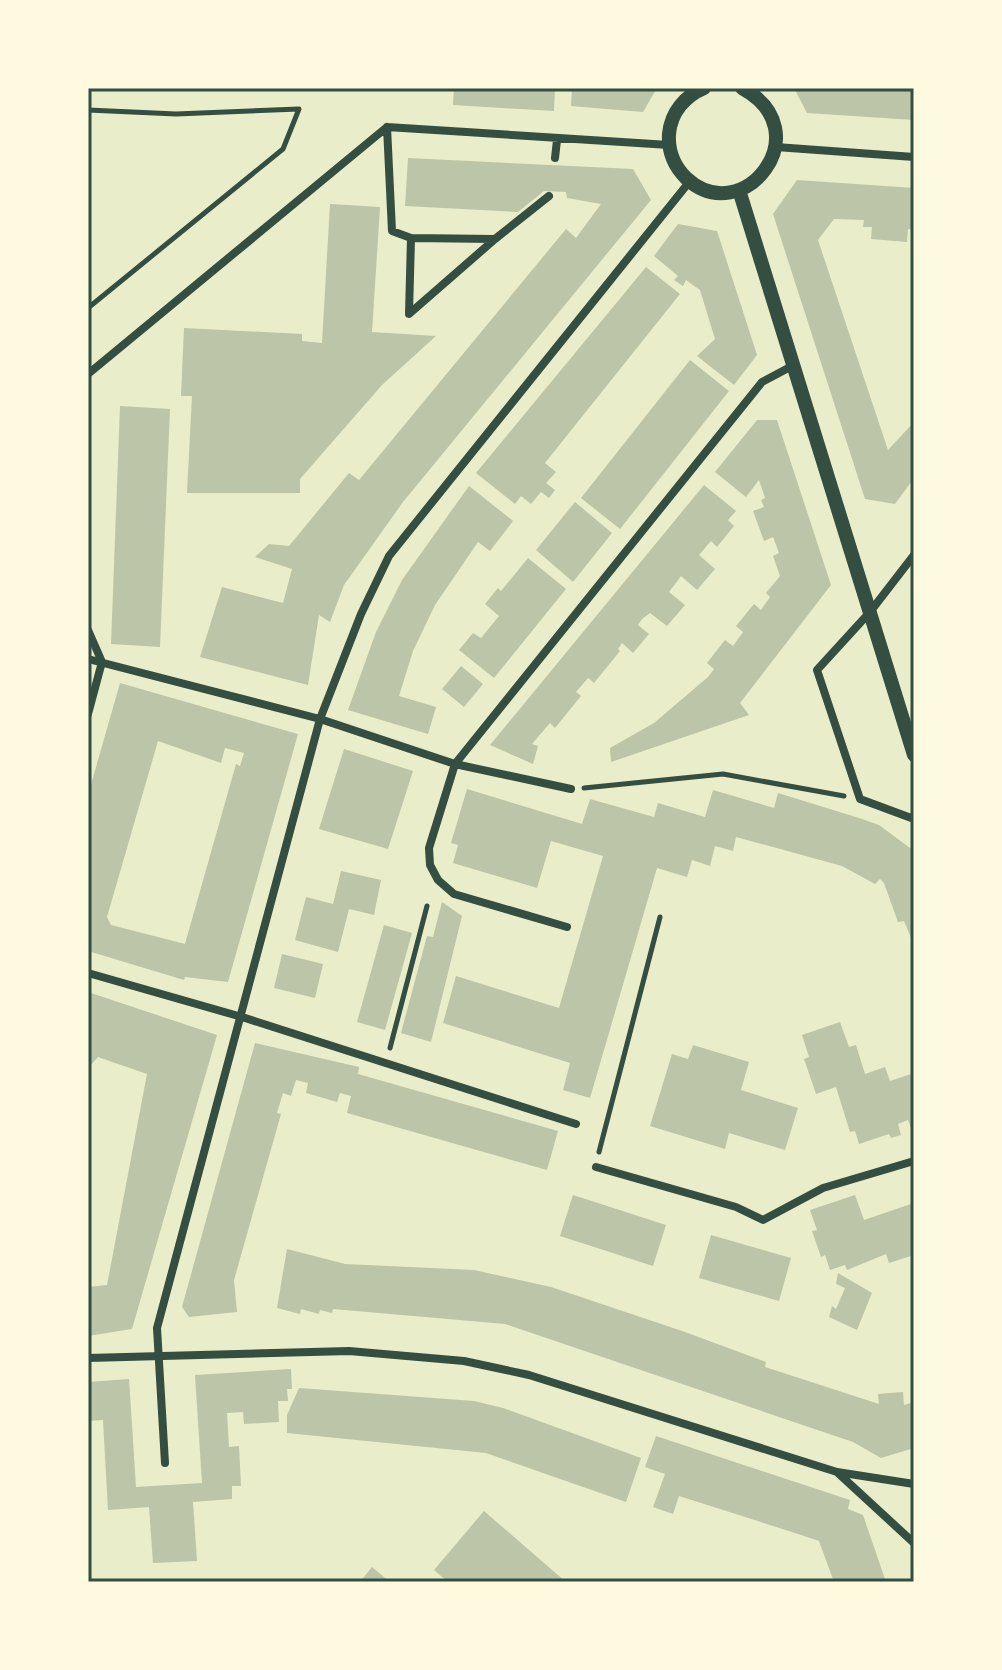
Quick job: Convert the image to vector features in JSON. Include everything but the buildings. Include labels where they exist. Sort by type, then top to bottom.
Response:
[{"type":"street","points":[[697,89],[674,115],[669,145],[680,171],[690,181],[704,189],[739,190],[764,174],[776,147],[773,118],[753,90]]},
{"type":"street","points":[[88,373],[387,127],[669,145]]},
{"type":"street","points":[[387,127],[392,231],[411,238],[495,239]]},
{"type":"street","points":[[555,158],[557,140]]},
{"type":"street","points":[[776,147],[914,157]]},
{"type":"street","points":[[165,1463],[157,1328],[320,719],[361,614],[389,556],[690,181]]},
{"type":"street","points":[[739,190],[914,755]]},
{"type":"street","points":[[411,238],[409,314],[549,196]]},
{"type":"street","points":[[567,927],[454,894],[438,880],[430,865],[429,848],[455,764],[762,382],[794,365]]},
{"type":"street","points":[[914,555],[870,612],[817,670],[860,799],[914,819]]},
{"type":"street","points":[[88,630],[102,662],[88,714]]},
{"type":"street","points":[[88,659],[320,719],[455,764],[571,789]]},
{"type":"street","points":[[88,973],[242,1017],[576,1124]]},
{"type":"street","points":[[596,1167],[736,1207],[763,1220],[823,1188],[914,1161]]},
{"type":"street","points":[[88,1358],[349,1351],[504,1367],[837,1472],[914,1484]]},
{"type":"street","points":[[837,1472],[914,1543]]},
{"type":"path","points":[[88,110],[176,114],[299,109],[283,149],[88,308]]},
{"type":"path","points":[[571,789],[723,774],[860,799]]},
{"type":"path","points":[[386,1063],[427,906]]},
{"type":"path","points":[[596,1167],[603,1129],[660,917]]}]
